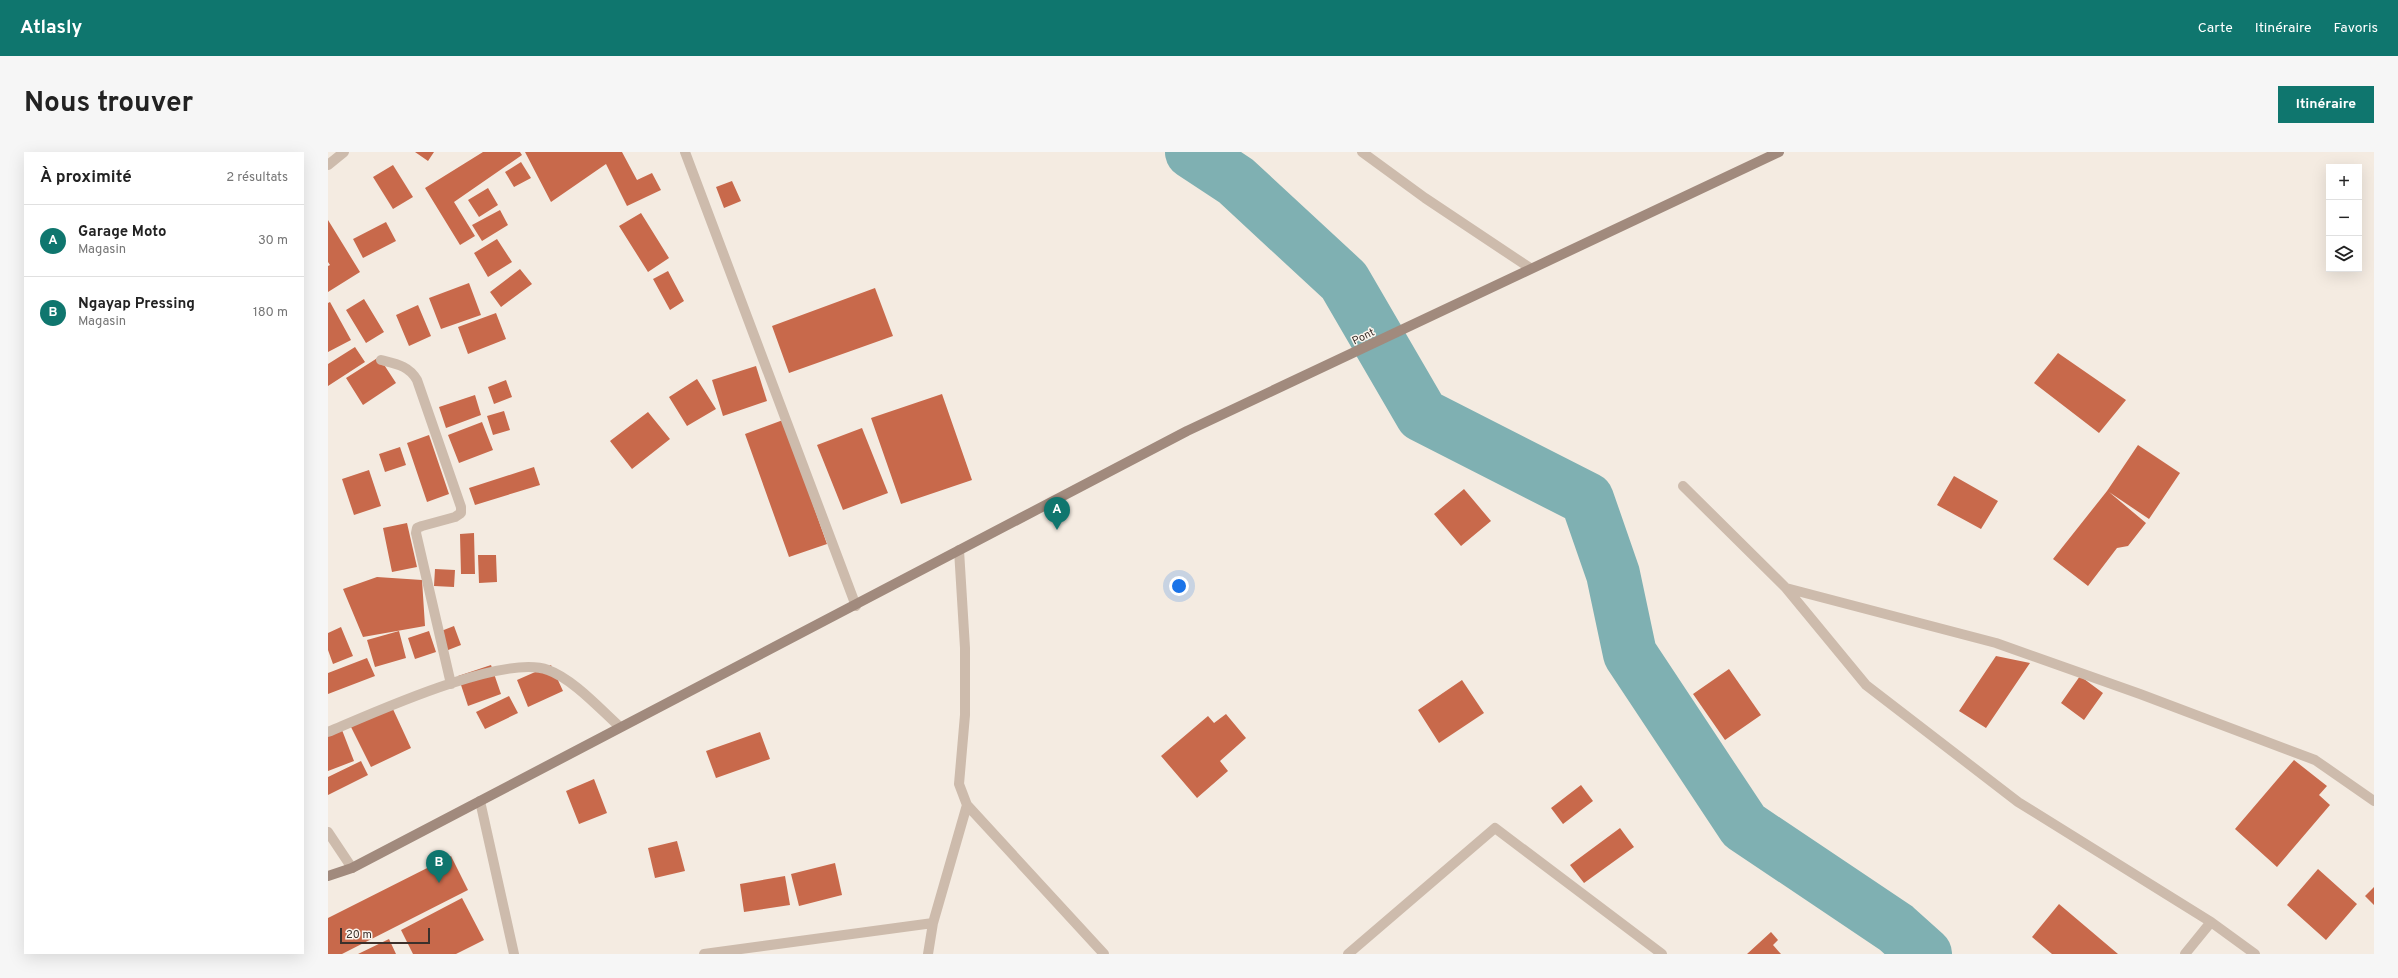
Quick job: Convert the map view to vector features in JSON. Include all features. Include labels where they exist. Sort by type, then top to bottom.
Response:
[{"type":"main road","name":"Pont","points":[[328,876],[352,868],[480,802],[620,726],[856,606],[959,550],[1187,432],[1530,268],[1779,152]]},
{"type":"street","points":[[328,165],[344,152]]},
{"type":"street","points":[[685,152],[856,606]]},
{"type":"street","points":[[1362,152],[1425,198],[1530,268]]},
{"type":"street","points":[[381,360],[403,366],[412,371],[417,380],[461,507],[461,513],[455,517],[417,528],[416,534],[451,684]]},
{"type":"street","points":[[1683,486],[1786,588],[1866,685],[2018,802],[2211,922],[2255,954]]},
{"type":"street","points":[[959,550],[965,648],[965,715],[959,784],[967,805],[1104,954]]},
{"type":"street","points":[[1786,588],[1996,642],[2315,760],[2374,801]]},
{"type":"street","points":[[328,732],[451,684],[526,666],[548,670],[569,683],[620,726]]},
{"type":"street","points":[[480,802],[514,954]]},
{"type":"street","points":[[928,954],[933,924],[967,805]]},
{"type":"street","points":[[1348,954],[1496,828],[1662,954]]},
{"type":"street","points":[[328,832],[352,868]]},
{"type":"street","points":[[2186,954],[2211,922]]},
{"type":"street","points":[[704,954],[933,924]]},
{"type":"building","points":[[415,152],[434,152],[428,161]]},
{"type":"building","points":[[483,152],[520,152],[522,155],[454,202],[475,236],[460,245],[425,188]]},
{"type":"building","points":[[525,152],[622,152],[637,180],[652,173],[661,190],[627,206],[606,164],[551,202]]},
{"type":"building","points":[[521,162],[531,178],[514,187],[505,172]]},
{"type":"building","points":[[393,165],[413,197],[393,209],[373,177]]},
{"type":"building","points":[[732,181],[741,201],[724,208],[716,187]]},
{"type":"building","points":[[488,188],[498,205],[479,217],[468,200]]},
{"type":"building","points":[[500,210],[508,225],[482,241],[472,225]]},
{"type":"building","points":[[641,213],[669,258],[648,272],[619,226]]},
{"type":"building","points":[[328,220],[360,272],[328,292],[328,266],[330,265],[328,262]]},
{"type":"building","points":[[386,222],[396,241],[363,258],[353,239]]},
{"type":"building","points":[[497,239],[512,262],[488,277],[474,253]]},
{"type":"building","points":[[520,269],[532,284],[501,307],[490,292]]},
{"type":"building","points":[[668,271],[684,301],[670,310],[653,279]]},
{"type":"building","points":[[469,283],[481,315],[441,329],[429,298]]},
{"type":"building","points":[[875,288],[893,336],[789,373],[772,326]]},
{"type":"building","points":[[364,299],[384,332],[366,343],[346,310]]},
{"type":"building","points":[[330,302],[351,340],[328,352],[328,303]]},
{"type":"building","points":[[418,305],[431,336],[409,346],[396,315]]},
{"type":"building","points":[[496,313],[506,339],[468,354],[458,327]]},
{"type":"building","points":[[355,347],[365,362],[328,386],[328,364]]},
{"type":"building","points":[[2058,353],[2126,400],[2099,433],[2034,383]]},
{"type":"building","points":[[379,357],[396,383],[363,405],[346,378]]},
{"type":"building","points":[[756,366],[767,401],[723,416],[712,380]]},
{"type":"building","points":[[697,379],[716,409],[687,426],[669,397]]},
{"type":"building","points":[[506,380],[512,397],[494,404],[488,387]]},
{"type":"building","points":[[942,394],[972,480],[901,504],[871,418]]},
{"type":"building","points":[[475,395],[481,415],[446,428],[439,407]]},
{"type":"building","points":[[504,411],[510,430],[493,435],[487,416]]},
{"type":"building","points":[[648,412],[670,439],[632,469],[610,441]]},
{"type":"building","points":[[783,420],[827,544],[789,557],[745,434]]},
{"type":"building","points":[[482,422],[493,450],[459,463],[448,435]]},
{"type":"building","points":[[862,428],[888,493],[843,510],[817,445]]},
{"type":"building","points":[[429,435],[449,494],[427,502],[407,443]]},
{"type":"building","points":[[2138,445],[2180,473],[2149,519],[2109,492],[2146,523],[2128,546],[2117,548],[2088,586],[2053,559],[2107,491]]},
{"type":"building","points":[[400,447],[406,465],[385,472],[379,454]]},
{"type":"building","points":[[534,467],[540,485],[475,505],[469,488]]},
{"type":"building","points":[[369,470],[381,506],[354,515],[342,479]]},
{"type":"building","points":[[1954,476],[1998,501],[1981,529],[1937,505]]},
{"type":"building","points":[[1464,489],[1491,521],[1461,546],[1434,514]]},
{"type":"building","points":[[407,523],[417,567],[392,572],[383,528]]},
{"type":"building","points":[[474,533],[475,574],[461,574],[460,534]]},
{"type":"building","points":[[478,555],[496,555],[497,582],[479,583]]},
{"type":"building","points":[[435,569],[455,570],[454,587],[434,586]]},
{"type":"building","points":[[377,577],[422,580],[425,626],[363,637],[343,589]]},
{"type":"building","points":[[454,626],[461,645],[443,652],[436,633]]},
{"type":"building","points":[[341,627],[353,656],[333,664],[328,650],[328,633]]},
{"type":"building","points":[[399,631],[406,658],[375,667],[367,640]]},
{"type":"building","points":[[429,631],[436,652],[415,659],[408,638]]},
{"type":"building","points":[[1996,656],[2030,663],[1986,728],[1959,711]]},
{"type":"building","points":[[367,658],[375,676],[328,694],[328,673]]},
{"type":"building","points":[[491,665],[501,694],[468,706],[458,676]]},
{"type":"building","points":[[551,665],[563,691],[528,707],[517,680]]},
{"type":"building","points":[[1729,669],[1761,715],[1725,740],[1693,694]]},
{"type":"building","points":[[2080,676],[2103,693],[2084,720],[2061,703]]},
{"type":"building","points":[[1462,680],[1484,713],[1439,743],[1418,710]]},
{"type":"building","points":[[509,696],[518,713],[485,729],[476,712]]},
{"type":"building","points":[[392,707],[411,748],[371,767],[351,727]]},
{"type":"building","points":[[1226,714],[1246,738],[1220,761],[1228,771],[1197,798],[1161,756],[1208,716],[1214,723]]},
{"type":"building","points":[[342,730],[354,761],[328,771],[328,735]]},
{"type":"building","points":[[760,732],[770,759],[716,778],[706,751]]},
{"type":"building","points":[[2294,760],[2327,786],[2319,795],[2330,805],[2277,867],[2235,829]]},
{"type":"building","points":[[361,761],[368,775],[328,795],[328,777]]},
{"type":"building","points":[[594,779],[607,813],[579,824],[566,791]]},
{"type":"building","points":[[1581,785],[1593,801],[1563,824],[1551,808]]},
{"type":"building","points":[[1620,828],[1634,847],[1584,883],[1570,865]]},
{"type":"building","points":[[677,841],[685,871],[655,878],[648,848]]},
{"type":"building","points":[[451,856],[468,890],[342,954],[328,954],[328,918]]},
{"type":"building","points":[[835,863],[842,895],[799,906],[791,874]]},
{"type":"building","points":[[2318,869],[2357,904],[2326,940],[2287,905]]},
{"type":"building","points":[[785,876],[790,905],[744,912],[740,884]]},
{"type":"building","points":[[2374,887],[2374,905],[2365,896]]},
{"type":"building","points":[[462,898],[484,940],[456,954],[413,954],[401,930]]},
{"type":"building","points":[[2059,904],[2118,954],[2052,954],[2032,937]]},
{"type":"building","points":[[1771,932],[1778,940],[1773,945],[1781,954],[1747,954]]},
{"type":"building","points":[[389,939],[396,954],[358,954]]},
{"type":"waterway","points":[[1192,152],[1236,181],[1344,281],[1422,415],[1587,499],[1613,574],[1630,654],[1744,826],[1896,928],[1925,954]]},
{"type":"place","name":"Garage Moto","points":[[1057,530]]},
{"type":"place","name":"Ngayap Pressing","points":[[439,883]]}]
